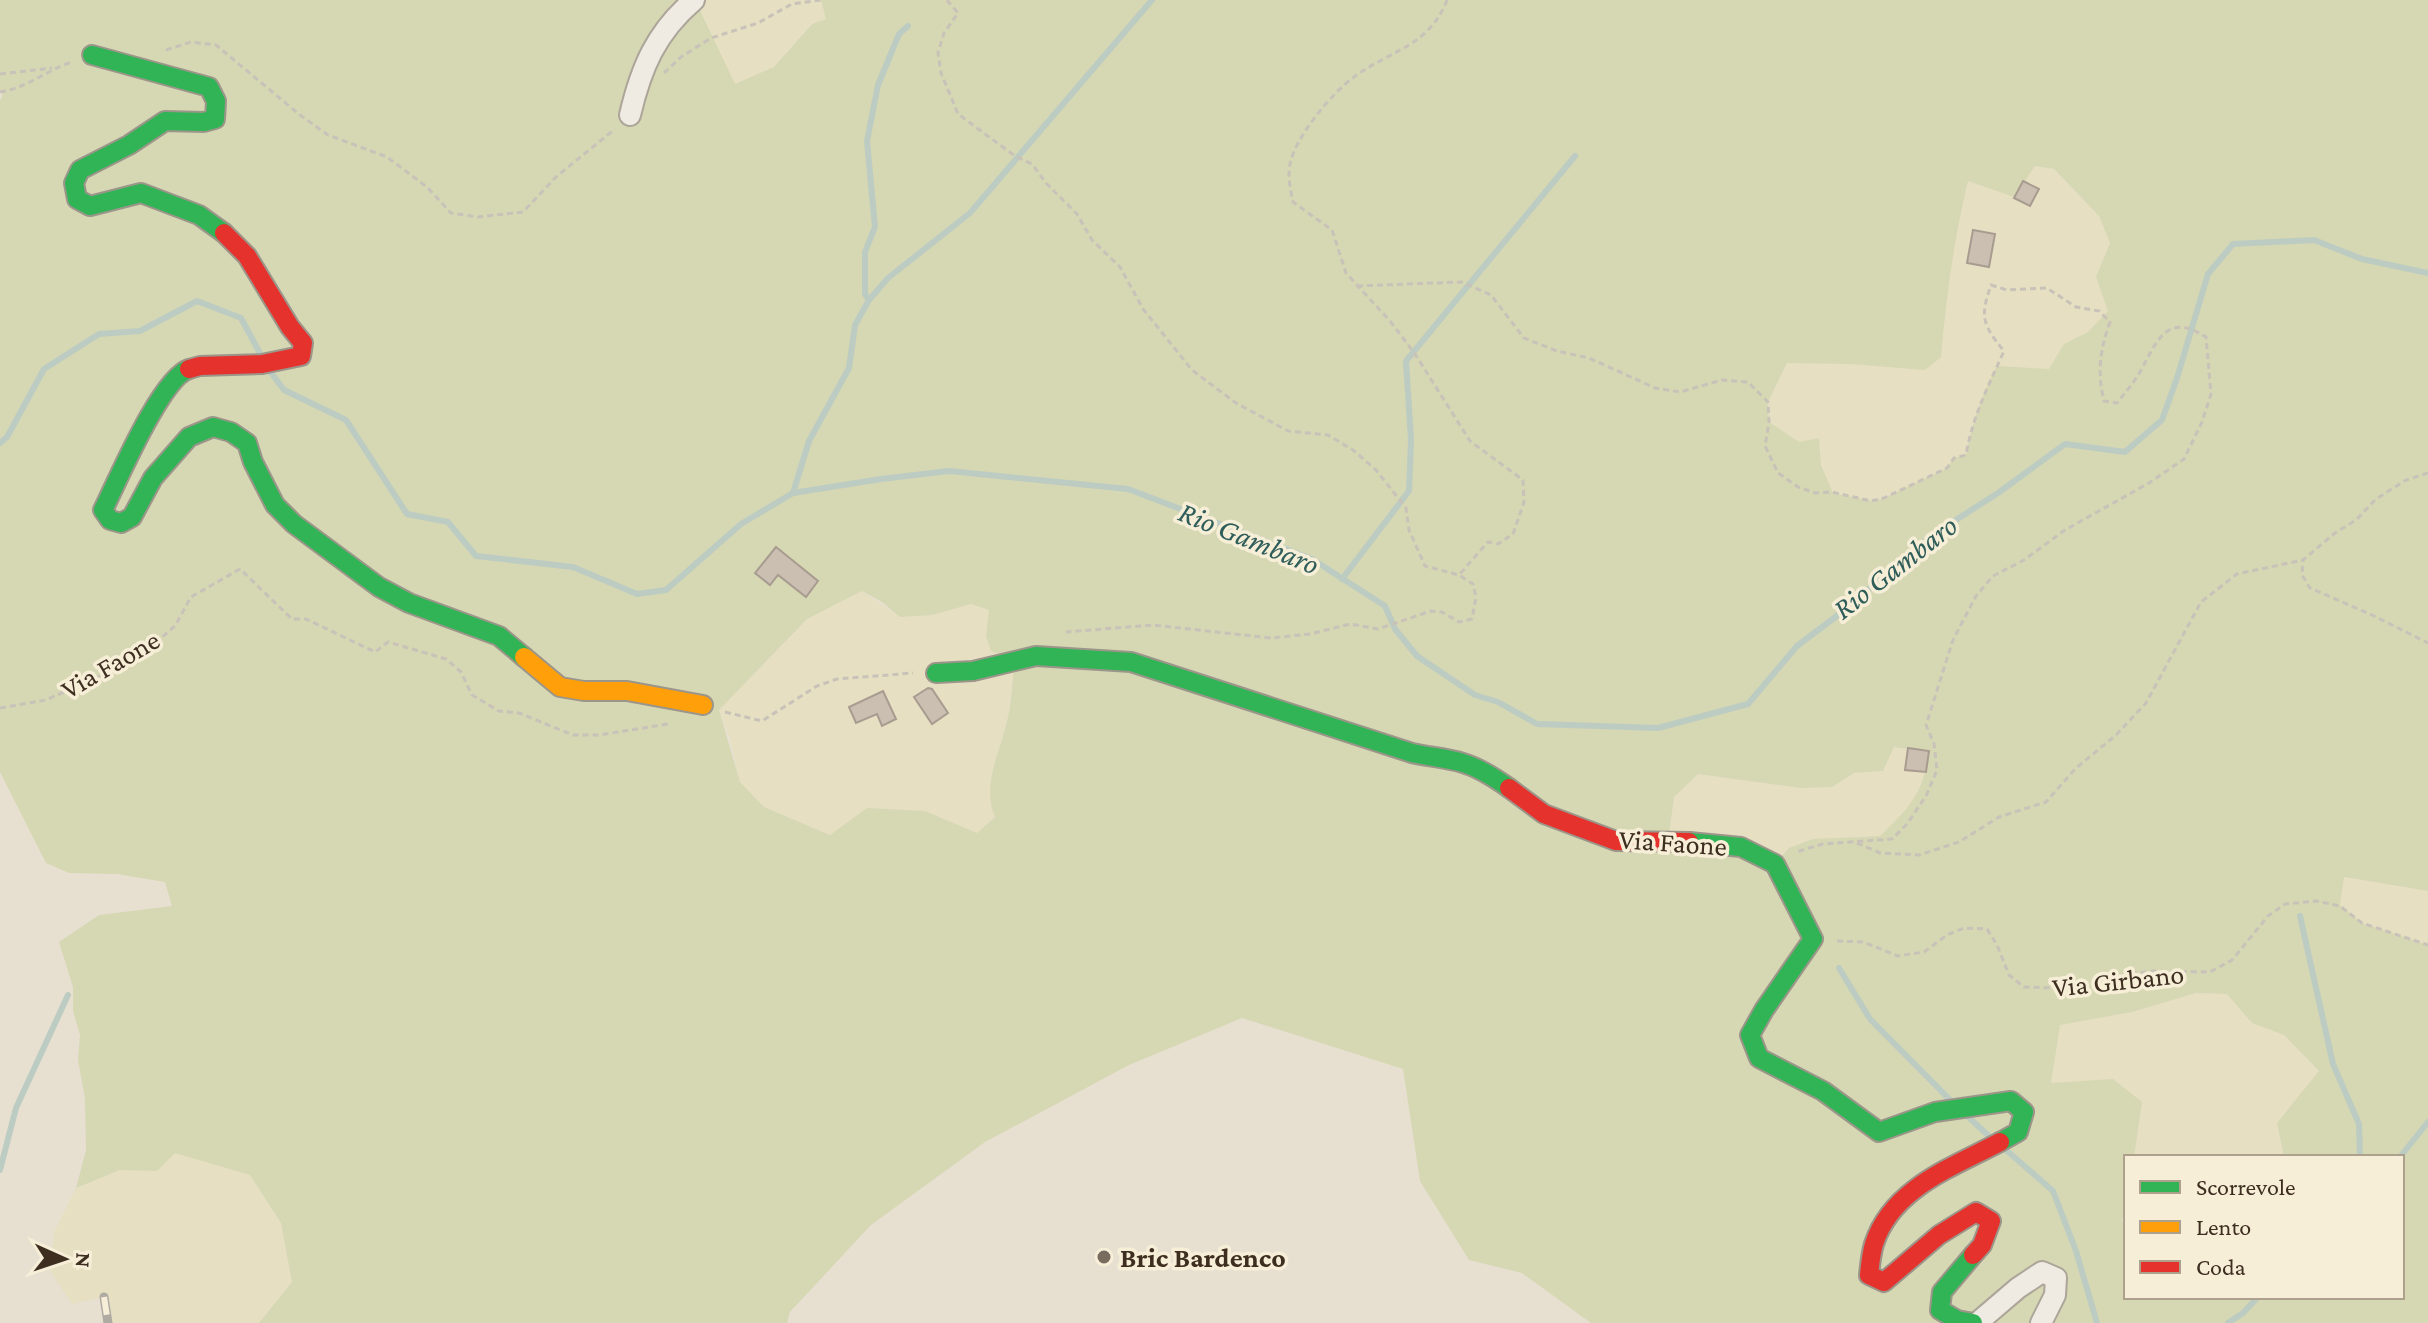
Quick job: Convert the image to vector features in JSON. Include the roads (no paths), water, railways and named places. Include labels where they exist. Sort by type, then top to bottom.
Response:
[{"type":"street","points":[[630,115],[639,78],[658,41],[673,17],[694,0]]},
{"type":"street","points":[[92,55],[209,87],[216,101],[215,119],[204,122],[165,121],[129,145],[80,170],[74,183],[77,199],[90,206],[141,193],[199,215],[222,231],[247,256],[303,343],[301,356],[265,363],[200,366],[181,372],[163,392],[103,510],[110,520],[121,523],[132,517],[153,478],[189,437],[213,427],[231,432],[247,443],[263,484],[284,515],[379,587],[409,603],[499,636],[560,687],[584,691],[627,691],[703,705]]},
{"type":"street","name":"Via Faone","points":[[936,673],[974,671],[1015,659],[1046,656],[1113,664],[1131,662],[1412,753],[1461,762],[1490,775],[1544,814],[1616,841],[1695,842],[1741,847],[1775,864],[1813,939],[1800,963],[1756,1020],[1750,1035],[1759,1058],[1823,1091],[1879,1132],[1935,1112],[1972,1106],[2011,1101],[2024,1112],[2018,1132],[1914,1186],[1890,1212],[1874,1236],[1869,1255],[1869,1275],[1884,1282],[1922,1246],[1959,1220],[1976,1212],[1991,1221],[1982,1245],[1942,1292],[1940,1310],[1957,1320],[1975,1323]]},
{"type":"street","points":[[1975,1323],[2042,1272],[2056,1278],[2055,1295],[2041,1323]]},
{"type":"waterway","points":[[793,493],[809,441],[849,368],[855,325],[869,300],[888,278],[970,213],[1152,0]]},
{"type":"waterway","points":[[869,300],[865,294],[865,252],[875,227],[867,141],[878,85],[899,34],[908,26]]},
{"type":"waterway","points":[[1342,579],[1409,491],[1411,440],[1406,361],[1575,156]]},
{"type":"waterway","name":"Rio Gambaro","points":[[269,370],[284,390],[346,420],[407,514],[448,522],[476,556],[573,567],[637,594],[666,590],[741,524],[793,493],[949,471],[1128,489],[1312,559],[1385,606],[1395,629],[1417,656],[1475,695],[1498,702],[1537,724],[1658,728],[1748,704],[1797,646],[1931,536],[1998,493],[2065,444],[2125,452],[2162,420],[2208,274],[2233,244],[2314,240],[2362,259],[2428,273]]},
{"type":"waterway","name":"Rio Gambaro","points":[[0,443],[7,437],[44,369],[99,334],[140,331],[197,301],[241,318],[262,357]]},
{"type":"waterway","points":[[2300,916],[2333,1064],[2359,1124],[2360,1155]]},
{"type":"waterway","points":[[1839,968],[1870,1019],[1952,1102]]},
{"type":"waterway","points":[[0,1170],[16,1108],[68,995]]},
{"type":"waterway","points":[[1966,1115],[1990,1137]]},
{"type":"waterway","points":[[2402,1155],[2428,1122]]},
{"type":"waterway","points":[[2005,1149],[2053,1191],[2076,1251],[2097,1323]]},
{"type":"waterway","points":[[2228,1323],[2256,1299]]},
{"type":"railway","points":[[104,1297],[108,1323]]},
{"type":"place","name":"Bric Bardenco","points":[[1104,1257]]}]
